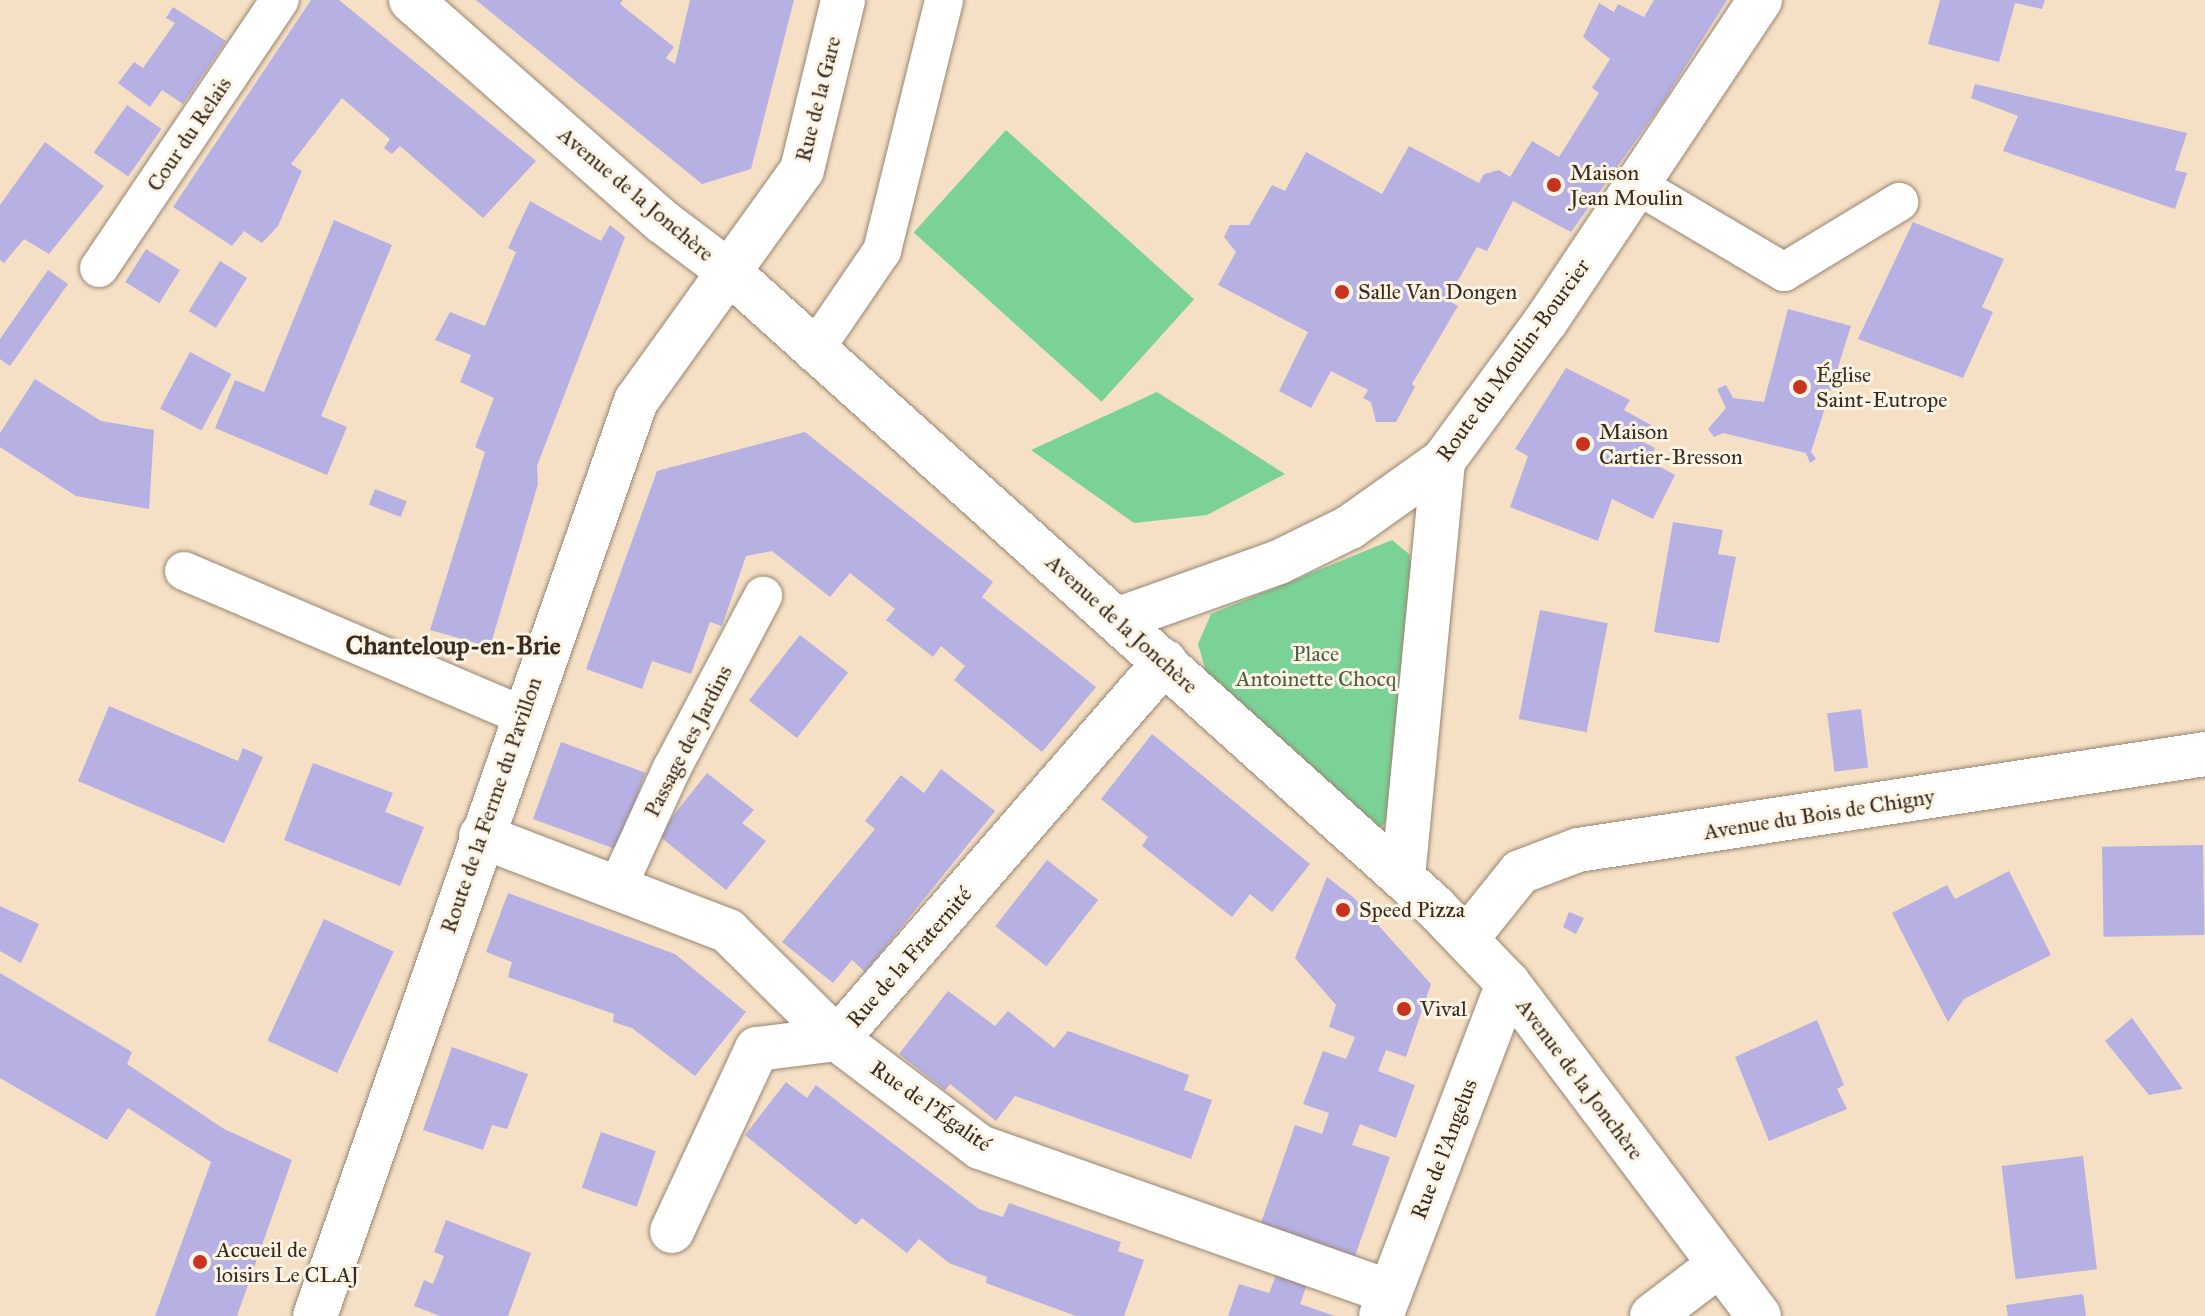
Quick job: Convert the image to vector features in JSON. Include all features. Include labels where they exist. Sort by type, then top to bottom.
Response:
[{"type":"street","name":"Avenue de la Jonchère","points":[[411,0],[663,222],[728,271],[813,352],[1119,619],[1467,938],[1508,983],[1759,1316]]},
{"type":"street","name":"Rue de la Gare","points":[[728,271],[802,170],[843,0]]},
{"type":"street","name":"Route du Moulin-Bourcier","points":[[1119,619],[1279,562],[1350,527],[1443,461],[1637,185],[1760,0]]},
{"type":"street","name":"Route de la Ferme du Pavillon","points":[[315,1316],[522,715],[636,401],[728,271]]},
{"type":"street","points":[[1403,877],[1443,461]]},
{"type":"street","name":"Rue de la Fraternité","points":[[672,1231],[757,1049],[837,1039],[1165,662]]},
{"type":"street","name":"Avenue du Bois de Chigny","points":[[1467,938],[1520,872],[1578,850],[2205,754]]},
{"type":"street","name":"Rue de l'Égalité","points":[[481,836],[728,931],[837,1039],[980,1147],[1151,1210],[1386,1304]]},
{"type":"street","name":"Rue de l'Angelus","points":[[1386,1304],[1508,983]]},
{"type":"street","points":[[1652,1316],[1719,1265]]},
{"type":"lane","name":"Cour du Relais","points":[[99,268],[280,0]]},
{"type":"lane","points":[[813,352],[882,251],[944,0]]},
{"type":"lane","points":[[1637,185],[1784,272],[1899,202]]},
{"type":"lane","points":[[184,571],[522,715]]},
{"type":"lane","name":"Passage des Jardins","points":[[617,888],[672,768],[763,596]]},
{"type":"green space","points":[[1006,130],[1194,299],[1102,402],[914,233]]},
{"type":"green space","points":[[1157,392],[1285,474],[1207,515],[1134,523],[1031,450]]},
{"type":"green space","name":"Place Antoinette Chocq","points":[[1392,540],[1409,554],[1413,576],[1391,816],[1380,828],[1211,689],[1198,644],[1211,614]]},
{"type":"building","points":[[311,0],[339,0],[536,161],[483,218],[400,146],[392,154],[384,148],[390,139],[342,98],[291,164],[302,171],[278,226],[262,243],[244,231],[232,246],[173,207]]},
{"type":"building","points":[[476,0],[623,0],[620,4],[674,47],[666,58],[675,64],[690,0],[794,0],[751,169],[702,184]]},
{"type":"building","points":[[1654,0],[1727,0],[1663,102],[1571,232],[1513,201],[1487,251],[1477,247],[1447,300],[1458,306],[1412,384],[1415,387],[1396,422],[1376,422],[1371,402],[1363,398],[1368,390],[1331,371],[1311,408],[1279,391],[1308,332],[1218,285],[1236,252],[1224,237],[1230,225],[1249,225],[1272,185],[1285,191],[1306,152],[1382,194],[1409,146],[1479,183],[1484,174],[1499,170],[1510,177],[1532,141],[1559,157],[1599,93],[1592,88],[1610,59],[1583,37],[1599,3],[1614,12],[1618,4],[1644,17]]},
{"type":"building","points":[[1940,0],[2045,0],[2042,9],[2015,3],[1999,62],[1928,44]]},
{"type":"building","points":[[173,7],[226,41],[183,104],[162,90],[150,107],[118,83],[134,62],[143,68],[175,23],[166,18]]},
{"type":"building","points":[[1975,84],[2187,133],[2175,170],[2187,173],[2175,209],[2003,151],[2018,116],[1971,98]]},
{"type":"building","points":[[127,105],[161,129],[128,177],[94,153]]},
{"type":"building","points":[[45,142],[104,186],[49,254],[24,239],[4,263],[0,260],[0,205]]},
{"type":"building","points":[[530,201],[601,241],[610,225],[625,237],[537,466],[538,484],[490,647],[430,630],[485,452],[475,447],[494,398],[460,382],[471,355],[435,340],[450,312],[485,326],[516,252],[508,248]]},
{"type":"building","points":[[334,220],[392,245],[321,416],[347,427],[327,475],[215,428],[235,380],[264,392]]},
{"type":"building","points":[[1913,222],[2004,259],[1982,307],[1993,312],[1963,378],[1858,339]]},
{"type":"building","points":[[146,249],[180,270],[159,303],[125,282]]},
{"type":"building","points":[[220,261],[247,278],[216,328],[189,311]]},
{"type":"building","points":[[48,270],[68,284],[10,366],[0,359],[0,339]]},
{"type":"building","name":"Église Saint-Eutrope","points":[[1788,309],[1851,326],[1811,452],[1816,459],[1810,463],[1806,453],[1723,433],[1714,437],[1708,429],[1726,408],[1717,389],[1726,385],[1733,398],[1764,402]]},
{"type":"building","points":[[190,352],[231,374],[201,431],[160,409]]},
{"type":"building","name":"Maison Cartier-Bresson","points":[[1566,368],[1630,400],[1624,410],[1651,425],[1641,441],[1655,448],[1649,461],[1675,475],[1653,519],[1612,499],[1598,541],[1510,507],[1528,456],[1515,449]]},
{"type":"building","points":[[35,379],[101,421],[154,430],[149,509],[76,496],[0,447],[0,433]]},
{"type":"building","points":[[805,432],[993,582],[982,597],[1096,687],[1042,752],[954,680],[965,666],[941,646],[933,657],[886,620],[895,609],[850,573],[830,597],[772,551],[746,556],[722,626],[710,622],[691,674],[652,661],[642,689],[586,669],[657,471]]},
{"type":"building","points":[[375,489],[407,501],[401,517],[369,505]]},
{"type":"building","points":[[1673,522],[1723,530],[1718,554],[1736,557],[1719,643],[1654,632]]},
{"type":"building","points":[[1540,610],[1608,623],[1587,732],[1519,719]]},
{"type":"building","points":[[800,635],[848,673],[797,738],[749,700]]},
{"type":"building","points":[[109,706],[238,761],[243,748],[263,757],[224,843],[78,781]]},
{"type":"building","points":[[1861,709],[1868,768],[1834,772],[1827,713]]},
{"type":"building","points":[[1152,734],[1310,864],[1272,912],[1250,894],[1232,917],[1142,846],[1148,837],[1101,799]]},
{"type":"building","points":[[561,742],[646,773],[618,850],[533,819]]},
{"type":"building","points":[[313,763],[393,793],[385,812],[424,827],[400,886],[284,840]]},
{"type":"building","points":[[941,769],[995,811],[865,972],[852,960],[833,983],[782,942],[875,829],[865,821],[901,775],[924,793]]},
{"type":"building","points":[[707,773],[754,810],[742,823],[766,841],[726,890],[658,835]]},
{"type":"building","points":[[2203,845],[2205,935],[2104,937],[2102,847]]},
{"type":"building","points":[[1047,860],[1098,900],[1047,966],[995,926]]},
{"type":"building","points":[[2009,871],[2051,955],[1964,999],[1948,1022],[1892,913],[1947,885],[1955,899]]},
{"type":"building","points":[[1327,877],[1353,897],[1431,984],[1406,1057],[1386,1050],[1378,1071],[1415,1085],[1396,1138],[1360,1124],[1352,1145],[1390,1157],[1355,1256],[1261,1223],[1295,1125],[1322,1134],[1329,1113],[1303,1104],[1323,1051],[1346,1059],[1355,1037],[1329,1027],[1336,1005],[1295,958]]},
{"type":"building","points":[[508,893],[675,954],[746,1012],[695,1076],[632,1028],[613,1022],[614,1014],[508,977],[512,962],[486,952]]},
{"type":"building","points":[[0,906],[39,924],[21,963],[0,951]]},
{"type":"building","points":[[1569,912],[1584,918],[1576,934],[1563,927]]},
{"type":"building","points":[[324,919],[394,952],[337,1073],[267,1040]]},
{"type":"building","points":[[0,973],[132,1052],[127,1064],[224,1129],[292,1160],[237,1316],[155,1316],[211,1162],[128,1108],[107,1140],[0,1078]]},
{"type":"building","points":[[948,991],[995,1026],[1008,1011],[1054,1048],[1068,1031],[1189,1075],[1184,1090],[1212,1100],[1191,1159],[1015,1096],[996,1121],[950,1084],[945,1090],[899,1054]]},
{"type":"building","points":[[2132,1018],[2183,1089],[2149,1095],[2105,1041]]},
{"type":"building","points":[[1817,1020],[1844,1085],[1837,1089],[1847,1109],[1769,1141],[1735,1057]]},
{"type":"building","points":[[452,1047],[528,1074],[507,1129],[492,1125],[483,1150],[423,1130]]},
{"type":"building","points":[[786,1082],[807,1098],[816,1085],[979,1209],[1003,1217],[1009,1203],[1121,1242],[1118,1251],[1144,1260],[1124,1316],[1076,1316],[986,1283],[987,1277],[949,1263],[919,1239],[907,1253],[862,1218],[856,1225],[745,1135]]},
{"type":"building","points":[[601,1132],[656,1151],[637,1207],[582,1188]]},
{"type":"building","points":[[2083,1156],[2097,1269],[2016,1279],[2002,1166]]},
{"type":"building","points":[[446,1220],[531,1253],[508,1316],[440,1316],[414,1306],[424,1280],[433,1284],[444,1256],[434,1252]]},
{"type":"building","points":[[1277,1273],[1307,1284],[1300,1304],[1335,1316],[1228,1316],[1239,1284],[1269,1293]]},
{"type":"building","points":[[2083,1294],[2086,1316],[2008,1316],[2006,1305]]},
{"type":"place","name":"Maison Jean Moulin","points":[[1554,185]]},
{"type":"place","name":"Salle Van Dongen","points":[[1342,292]]},
{"type":"place","name":"Église Saint-Eutrope","points":[[1800,387]]},
{"type":"place","name":"Maison Cartier-Bresson","points":[[1583,444]]},
{"type":"place","name":"Speed Pizza","points":[[1343,910]]},
{"type":"place","name":"Vival","points":[[1404,1009]]},
{"type":"place","name":"Accueil de loisirs Le CLAJ","points":[[200,1262]]},
{"type":"district","name":"Chanteloup-en-Brie","points":[[453,646]]}]
